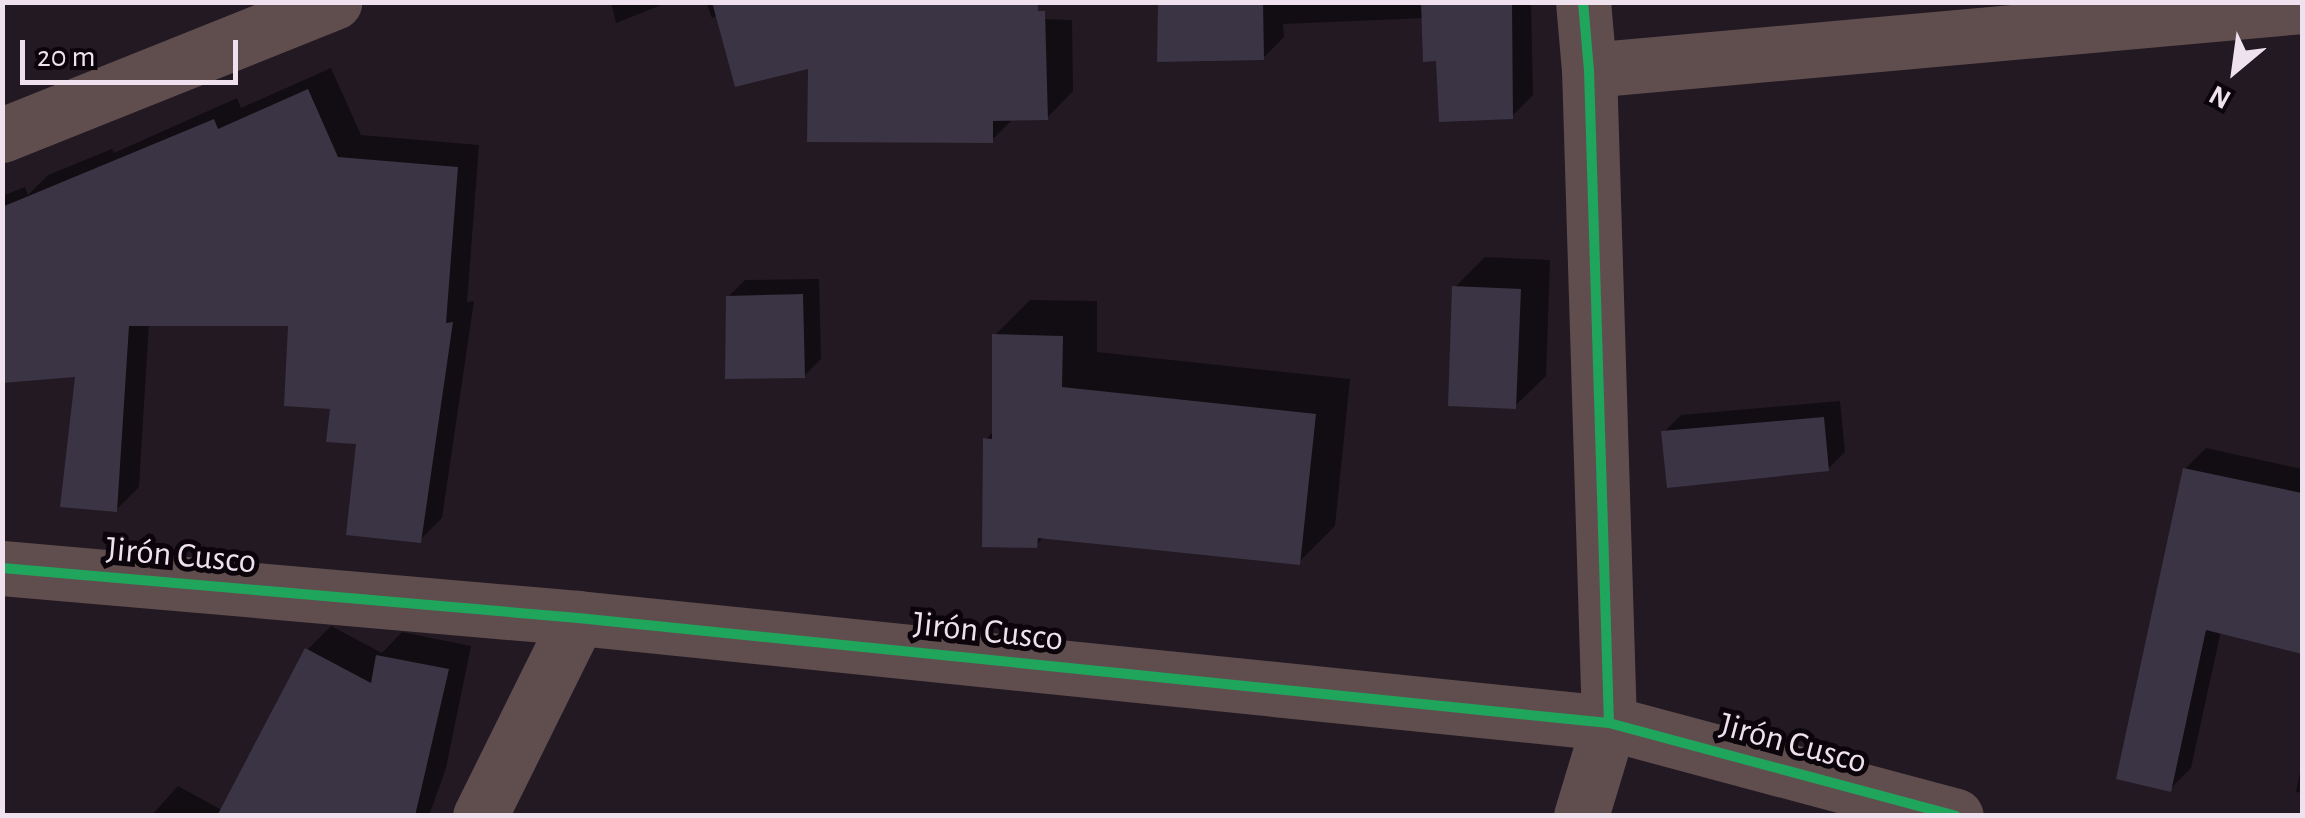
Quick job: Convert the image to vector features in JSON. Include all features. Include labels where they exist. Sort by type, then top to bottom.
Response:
[{"type":"street","points":[[2,135],[334,2]]},
{"type":"street","points":[[1581,816],[1609,723],[1589,70],[1583,2]]},
{"type":"street","points":[[1589,70],[2302,6]]},
{"type":"street","name":"Jirón Cusco","points":[[2,568],[578,618],[1609,723],[1956,816]]},
{"type":"street","points":[[480,816],[578,618]]},
{"type":"building","points":[[712,2],[1038,2],[1038,11],[1045,11],[1048,120],[993,121],[993,143],[807,142],[808,69],[735,87]]},
{"type":"building","points":[[1158,2],[1263,2],[1264,60],[1157,62]]},
{"type":"building","points":[[1421,2],[1512,2],[1513,119],[1439,122],[1436,61],[1423,62]]},
{"type":"building","points":[[308,89],[338,157],[458,167],[446,323],[453,322],[421,543],[346,535],[356,444],[326,442],[330,409],[284,406],[288,326],[129,326],[117,512],[60,507],[75,377],[2,383],[2,207],[214,119],[218,129]]},
{"type":"building","points":[[1452,286],[1521,289],[1516,409],[1448,406]]},
{"type":"building","points":[[803,294],[805,378],[725,379],[726,296]]},
{"type":"building","points":[[992,334],[1063,336],[1062,387],[1316,414],[1300,565],[1038,538],[1037,548],[982,547],[983,438],[992,439]]},
{"type":"building","points":[[1824,417],[1829,471],[1667,488],[1661,431]]},
{"type":"building","points":[[2183,468],[2302,493],[2302,654],[2206,630],[2171,792],[2116,779]]},
{"type":"building","points":[[305,648],[371,683],[376,655],[449,669],[415,816],[217,816]]},
{"type":"cycle path","points":[[1583,2],[1589,70],[1609,723]]},
{"type":"cycle path","points":[[2,568],[578,618],[1609,723],[1956,816]]}]
